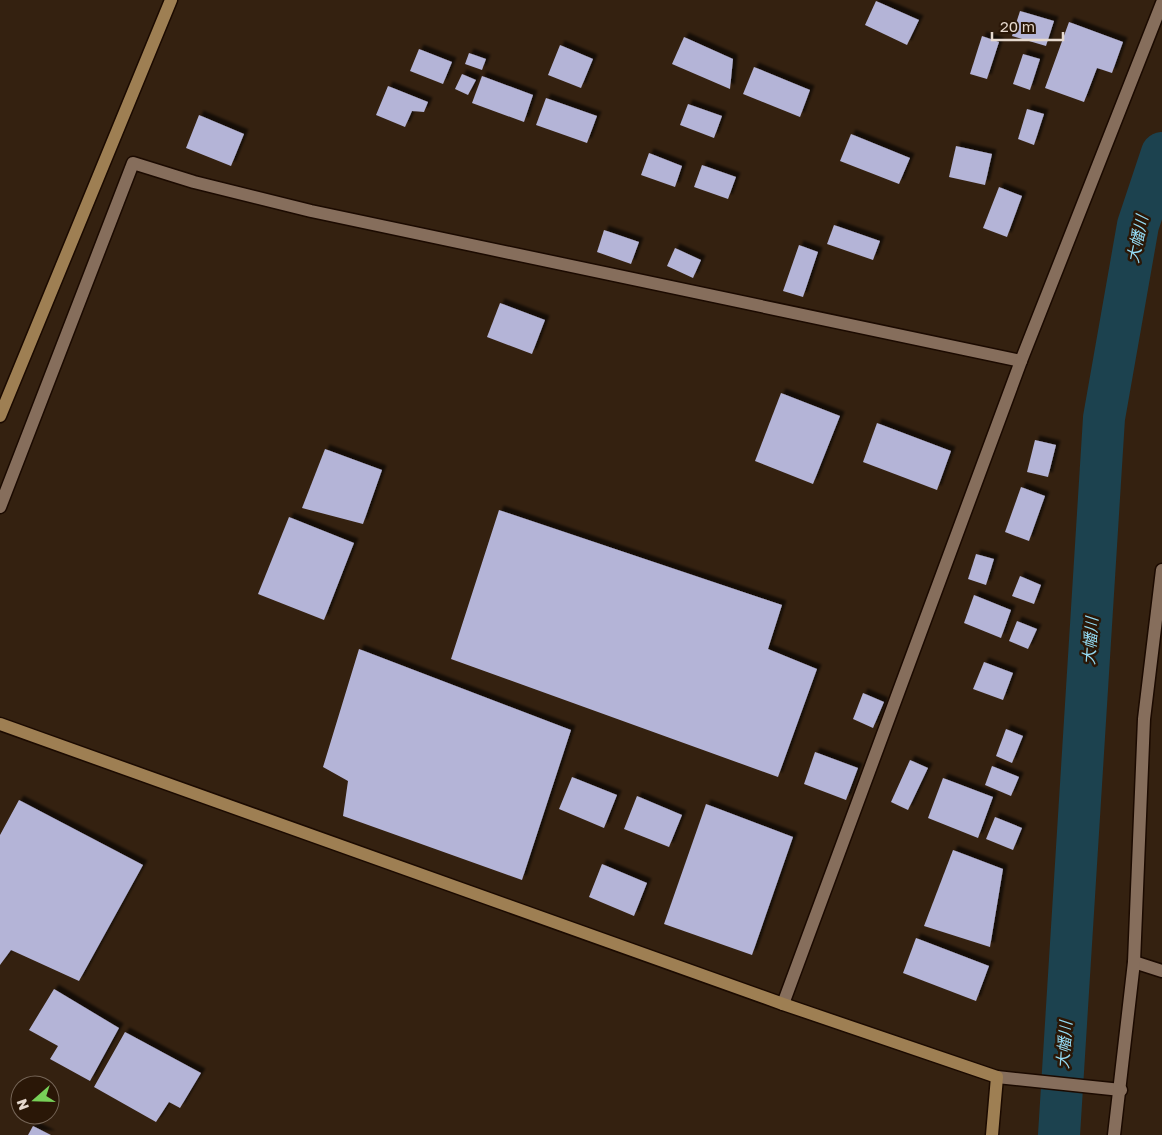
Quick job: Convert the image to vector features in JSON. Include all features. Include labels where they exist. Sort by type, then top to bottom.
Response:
[{"type":"street","points":[[0,416],[170,0]]},
{"type":"street","points":[[783,1004],[1021,361],[1162,4]]},
{"type":"street","points":[[0,507],[133,162],[194,182],[311,211],[1021,361]]},
{"type":"street","points":[[1114,1135],[1121,1090],[1134,962],[1144,719],[1162,570]]},
{"type":"street","points":[[0,724],[783,1004],[997,1076],[1121,1090]]},
{"type":"street","points":[[1134,962],[1162,971]]},
{"type":"street","points":[[992,1135],[997,1076]]},
{"type":"building","points":[[876,1],[919,20],[907,45],[865,25]]},
{"type":"building","points":[[1020,11],[1054,21],[1046,46],[1012,36]]},
{"type":"building","points":[[1069,22],[1123,42],[1112,73],[1097,68],[1084,102],[1045,88]]},
{"type":"building","points":[[982,36],[999,42],[987,79],[970,74]]},
{"type":"building","points":[[684,37],[733,59],[730,89],[672,64]]},
{"type":"building","points":[[560,45],[593,59],[581,88],[548,75]]},
{"type":"building","points":[[419,49],[452,62],[443,84],[410,71]]},
{"type":"building","points":[[469,53],[486,59],[482,70],[465,64]]},
{"type":"building","points":[[1023,54],[1040,59],[1030,90],[1013,84]]},
{"type":"building","points":[[754,67],[810,90],[800,117],[743,94]]},
{"type":"building","points":[[462,74],[476,80],[468,95],[455,89]]},
{"type":"building","points":[[482,76],[533,95],[524,122],[472,103]]},
{"type":"building","points":[[388,86],[428,102],[424,112],[412,111],[405,127],[376,115]]},
{"type":"building","points":[[546,98],[597,116],[587,143],[536,125]]},
{"type":"building","points":[[688,104],[722,116],[714,138],[680,125]]},
{"type":"building","points":[[1027,109],[1044,114],[1034,145],[1018,139]]},
{"type":"building","points":[[199,115],[244,134],[231,166],[186,148]]},
{"type":"building","points":[[851,134],[910,158],[899,184],[840,161]]},
{"type":"building","points":[[956,146],[992,154],[985,185],[949,177]]},
{"type":"building","points":[[649,153],[682,166],[675,187],[641,175]]},
{"type":"building","points":[[702,165],[736,177],[728,199],[694,187]]},
{"type":"building","points":[[999,187],[1022,196],[1007,237],[983,228]]},
{"type":"building","points":[[834,225],[880,241],[873,260],[827,244]]},
{"type":"building","points":[[604,230],[639,242],[631,264],[597,252]]},
{"type":"building","points":[[799,245],[818,252],[803,297],[783,291]]},
{"type":"building","points":[[675,248],[701,260],[693,278],[667,266]]},
{"type":"building","points":[[500,303],[545,320],[532,354],[487,337]]},
{"type":"building","points":[[781,393],[840,416],[813,484],[755,461]]},
{"type":"building","points":[[877,423],[951,451],[937,490],[863,462]]},
{"type":"building","points":[[1035,440],[1056,445],[1048,477],[1027,472]]},
{"type":"building","points":[[325,449],[382,470],[363,524],[302,508]]},
{"type":"building","points":[[1021,487],[1045,496],[1029,541],[1005,532]]},
{"type":"building","points":[[499,510],[782,605],[768,649],[817,669],[778,777],[451,659]]},
{"type":"building","points":[[289,517],[354,543],[324,620],[258,594]]},
{"type":"building","points":[[976,554],[994,559],[986,585],[968,579]]},
{"type":"building","points":[[1020,576],[1041,585],[1034,604],[1012,596]]},
{"type":"building","points":[[974,595],[1011,610],[1001,638],[964,623]]},
{"type":"building","points":[[1017,621],[1037,629],[1028,649],[1009,641]]},
{"type":"building","points":[[359,649],[571,730],[522,880],[343,816],[348,781],[323,767]]},
{"type":"building","points":[[984,662],[1013,673],[1003,700],[973,689]]},
{"type":"building","points":[[863,693],[884,702],[873,728],[853,719]]},
{"type":"building","points":[[1006,729],[1023,736],[1012,763],[996,756]]},
{"type":"building","points":[[815,752],[858,768],[846,800],[804,784]]},
{"type":"building","points":[[910,760],[928,768],[908,810],[891,802]]},
{"type":"building","points":[[992,766],[1019,777],[1011,796],[985,785]]},
{"type":"building","points":[[572,777],[617,795],[604,828],[559,809]]},
{"type":"building","points":[[943,778],[993,797],[978,838],[928,818]]},
{"type":"building","points":[[637,796],[682,815],[669,847],[624,829]]},
{"type":"building","points":[[19,800],[143,865],[79,981],[11,950],[0,965],[0,835]]},
{"type":"building","points":[[706,804],[793,837],[752,955],[664,924]]},
{"type":"building","points":[[995,817],[1022,828],[1013,850],[986,839]]},
{"type":"building","points":[[953,850],[1003,869],[990,947],[924,926]]},
{"type":"building","points":[[602,864],[647,883],[634,916],[589,897]]},
{"type":"building","points":[[916,938],[989,966],[976,1001],[903,973]]},
{"type":"building","points":[[54,989],[119,1028],[90,1081],[50,1059],[58,1046],[29,1030]]},
{"type":"building","points":[[125,1032],[201,1073],[180,1108],[169,1102],[156,1122],[94,1087]]},
{"type":"building","points":[[33,1126],[51,1135],[28,1135]]},
{"type":"waterway","name":"大幡川","points":[[1059,1135],[1104,418],[1138,225],[1162,153]]}]
